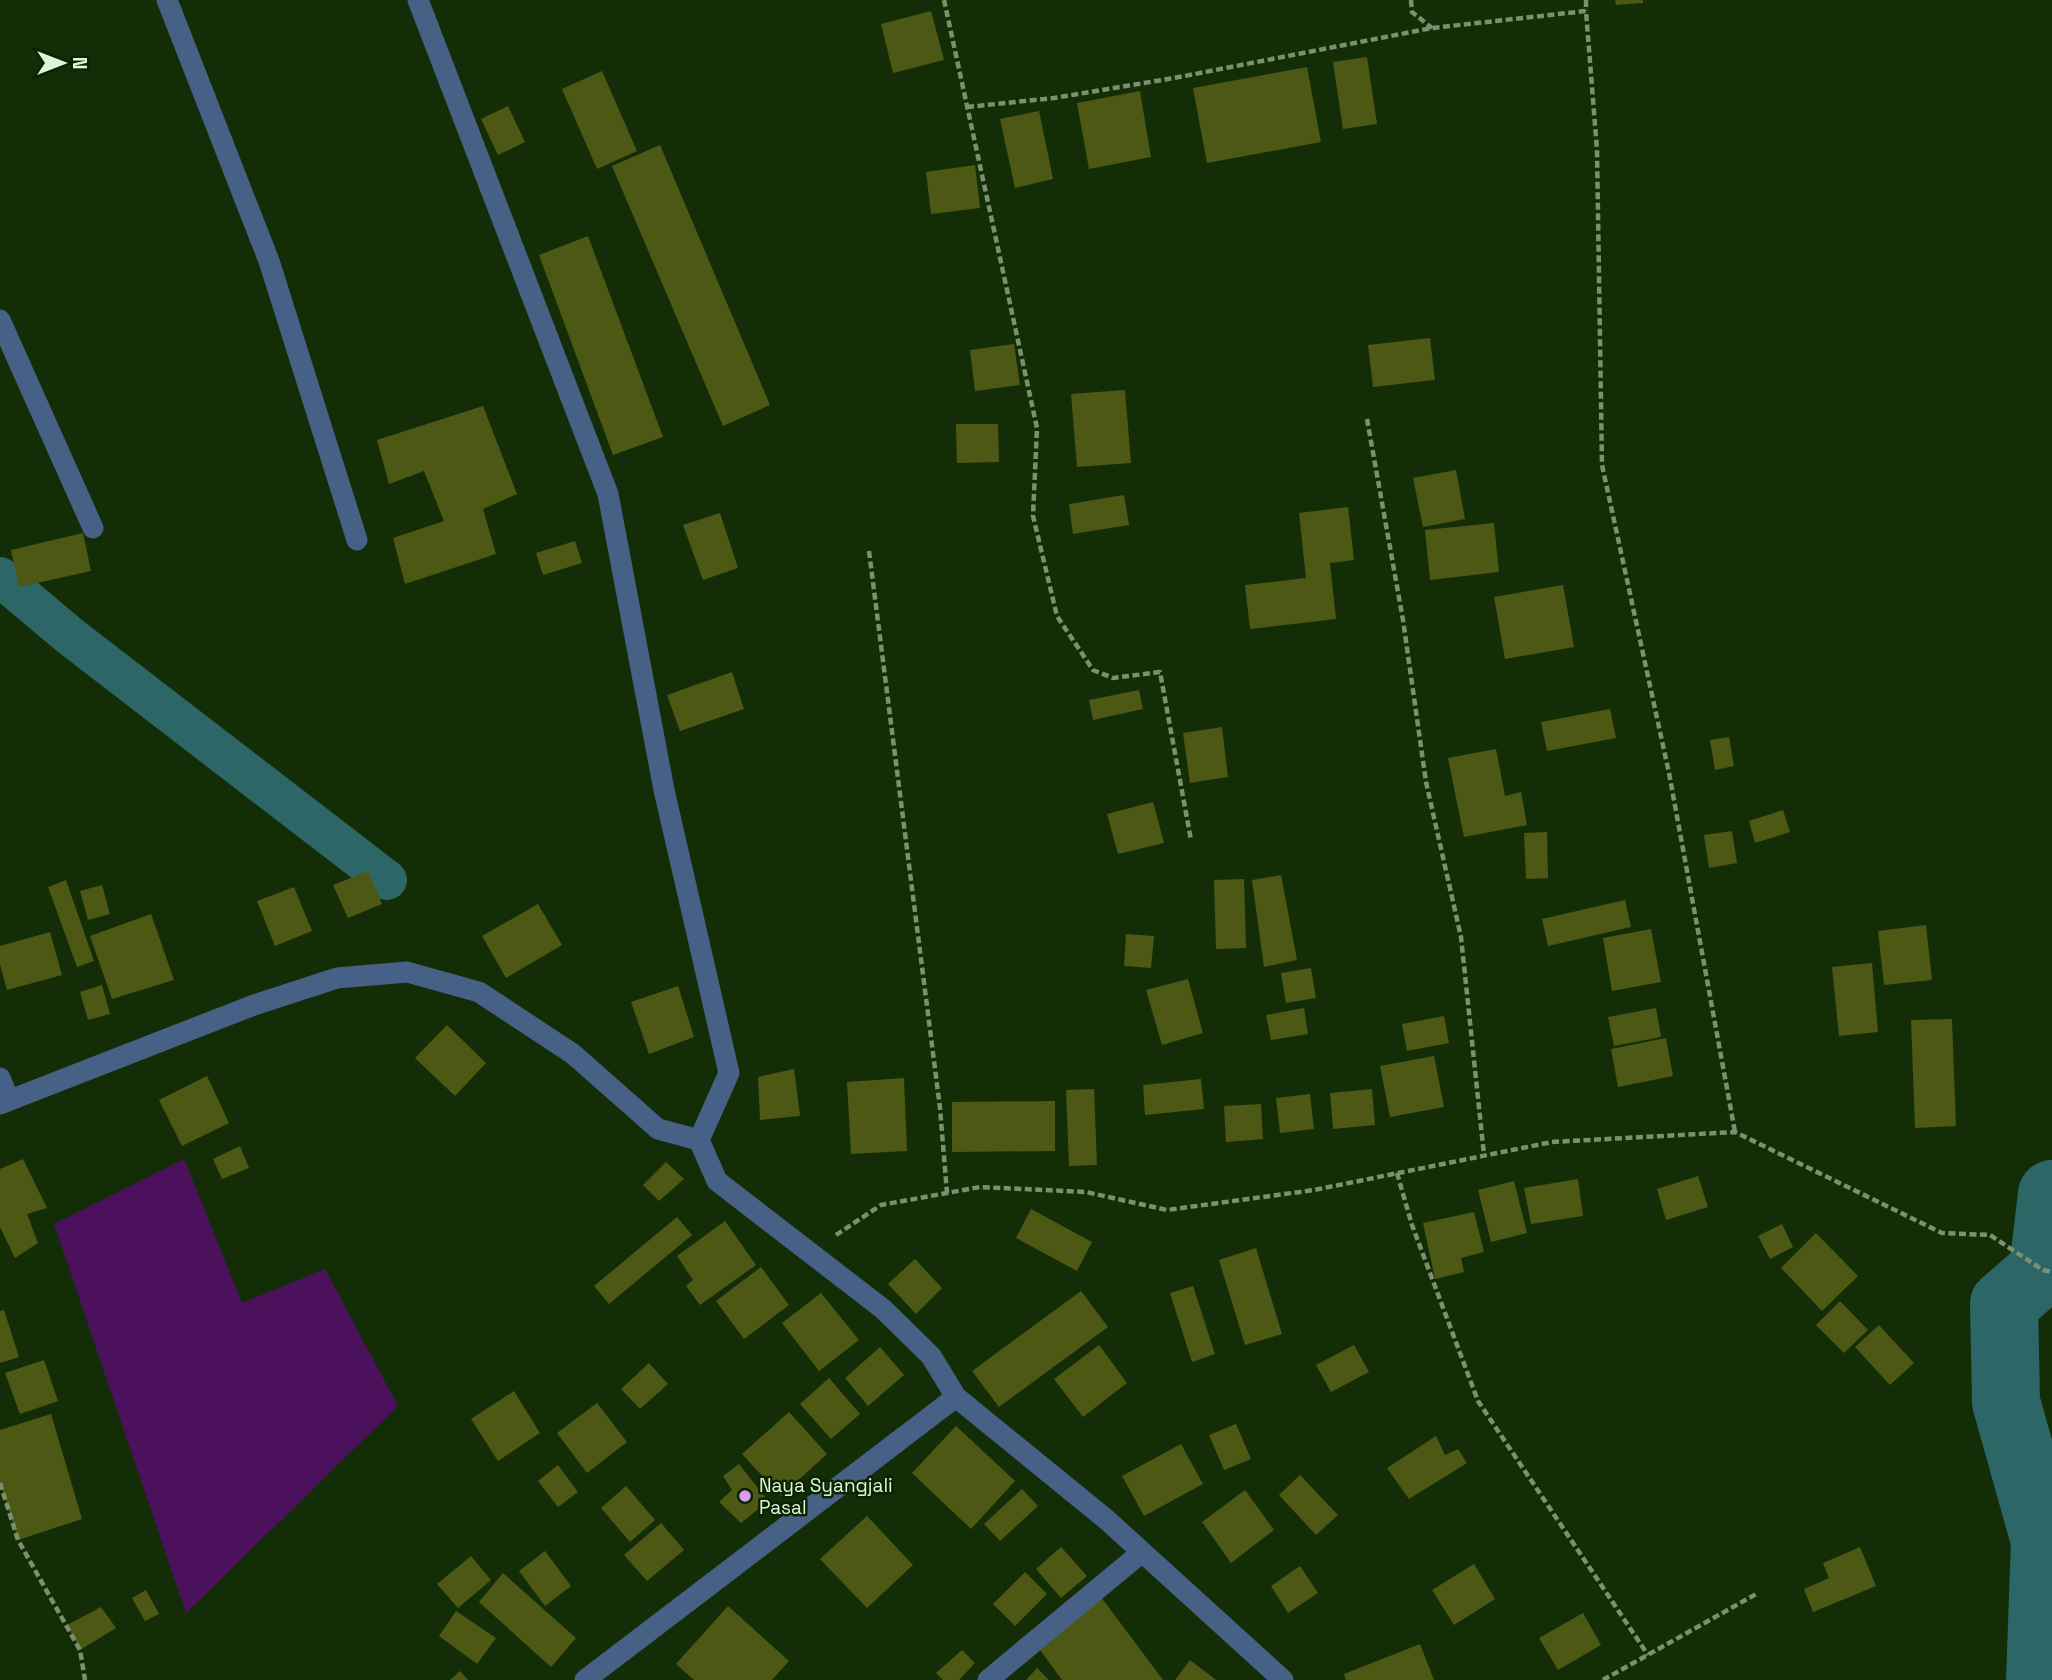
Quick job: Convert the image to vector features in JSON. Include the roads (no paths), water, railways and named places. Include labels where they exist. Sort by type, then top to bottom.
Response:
[{"type":"street","points":[[167,0],[269,261],[357,540]]},
{"type":"street","points":[[418,0],[608,494],[664,789],[729,1073],[699,1140],[717,1181],[883,1309],[931,1356],[956,1397],[1107,1520],[1283,1680]]},
{"type":"street","points":[[0,320],[93,528]]},
{"type":"street","points":[[0,1077],[5,1102],[265,1001],[337,978],[407,972],[479,992],[573,1054],[658,1129],[699,1140]]},
{"type":"street","points":[[585,1680],[956,1397]]},
{"type":"street","points":[[988,1680],[1141,1553]]},
{"type":"waterway","points":[[0,577],[70,636],[387,880]]},
{"type":"waterway","points":[[2040,1680],[2045,1541],[2006,1402],[2004,1304],[2043,1270],[2052,1194]]},
{"type":"place","name":"Naya Syangjali Pasal","points":[[745,1496]]}]
